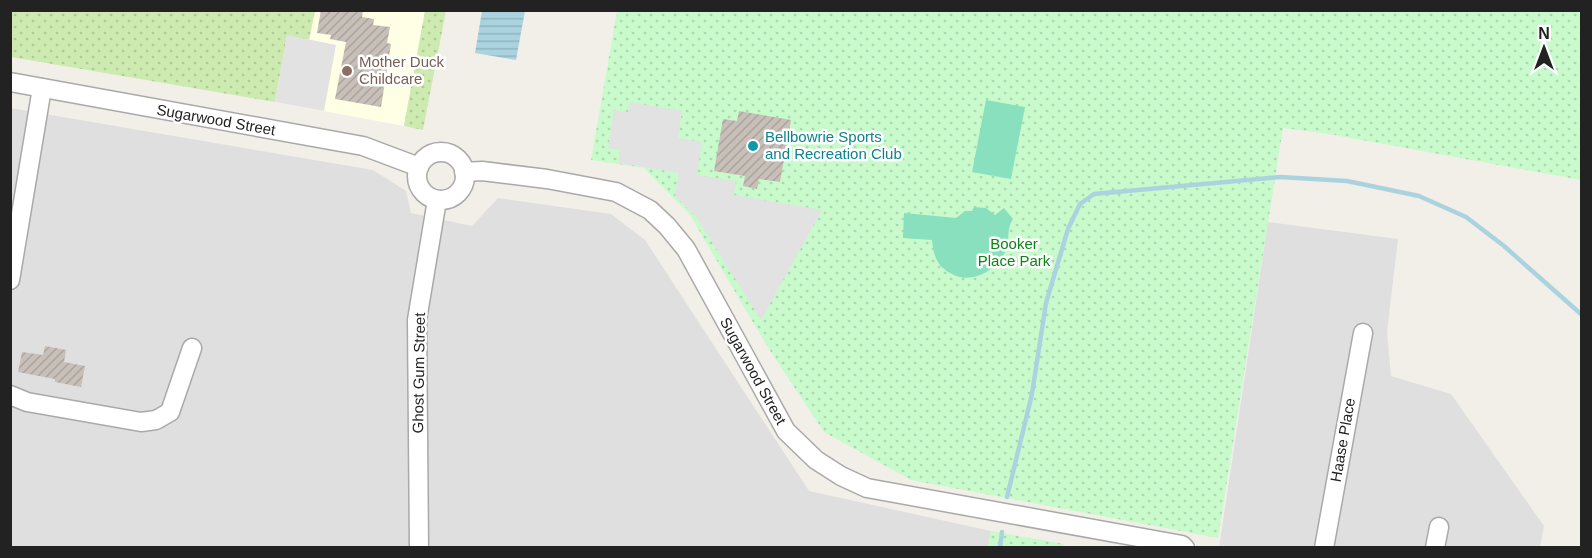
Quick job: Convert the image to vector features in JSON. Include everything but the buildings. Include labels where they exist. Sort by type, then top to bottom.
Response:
[{"type":"street","name":"Sugarwood Street","points":[[10,82],[363,146],[419,167]]},
{"type":"street","points":[[10,280],[42,88]]},
{"type":"street","points":[[447,153],[458,160],[465,178],[460,190],[450,198],[437,200],[426,195],[419,185],[417,172],[419,167],[428,157],[447,153]]},
{"type":"street","name":"Sugarwood Street","points":[[464,172],[501,172],[592,187],[616,192],[650,210],[686,249],[786,431],[816,460],[841,476],[867,488],[1034,517],[1182,545],[1185,548]]},
{"type":"street","name":"Ghost Gum Street","points":[[418,548],[417,320],[437,200]]},
{"type":"street","name":"Haase Place","points":[[1324,548],[1363,333]]},
{"type":"street","points":[[10,395],[27,402],[141,422],[156,420],[170,412],[192,348]]},
{"type":"street","points":[[1435,548],[1438,527]]},
{"type":"shaded area","name":"Mother Duck Childcare","points":[[315,11],[425,11],[404,126],[275,102],[287,35],[309,39]]},
{"type":"shaded area","points":[[287,35],[336,45],[324,111],[275,102]]},
{"type":"shaded area","points":[[630,102],[682,111],[678,138],[702,142],[697,175],[736,181],[734,195],[822,210],[761,320],[697,218],[675,196],[679,173],[618,163],[620,150],[608,148],[614,110],[628,112]]},
{"type":"shaded area","points":[[10,108],[373,170],[406,191],[411,213],[472,226],[498,198],[611,214],[645,240],[809,491],[991,531],[988,547],[11,547]]},
{"type":"shaded area","points":[[1268,222],[1398,239],[1387,332],[1391,376],[1451,394],[1544,526],[1540,547],[1219,548]]},
{"type":"green space","points":[[10,11],[315,11],[309,40],[287,36],[275,102],[11,57]]},
{"type":"green space","points":[[425,11],[446,11],[423,130],[404,126]]},
{"type":"green space","name":"Booker Place Park","points":[[617,11],[1581,11],[1581,180],[1329,134],[1283,128],[1218,538],[911,480],[824,432],[767,346],[690,215],[644,168],[591,160]]},
{"type":"green space","points":[[986,100],[1025,107],[1011,179],[972,172]]},
{"type":"green space","points":[[974,207],[986,208],[995,215],[1004,208],[1013,219],[1006,250],[997,264],[983,274],[967,278],[952,274],[942,268],[937,260],[932,240],[903,238],[904,213],[956,218],[965,211],[972,211]]},
{"type":"green space","points":[[991,531],[1064,544],[1063,547],[988,547]]},
{"type":"water","points":[[482,11],[525,11],[516,60],[475,53]]},
{"type":"waterway","points":[[1007,497],[1032,394],[1046,303],[1068,229],[1080,204],[1094,194],[1280,177],[1347,181],[1419,196],[1466,217],[1504,246],[1582,315]]},
{"type":"waterway","points":[[1000,548],[1002,532]]},
{"type":"place","name":"Mother Duck Childcare","points":[[347,71]]},
{"type":"place","name":"Bellbowrie Sports and Recreation Club","points":[[753,146]]}]
